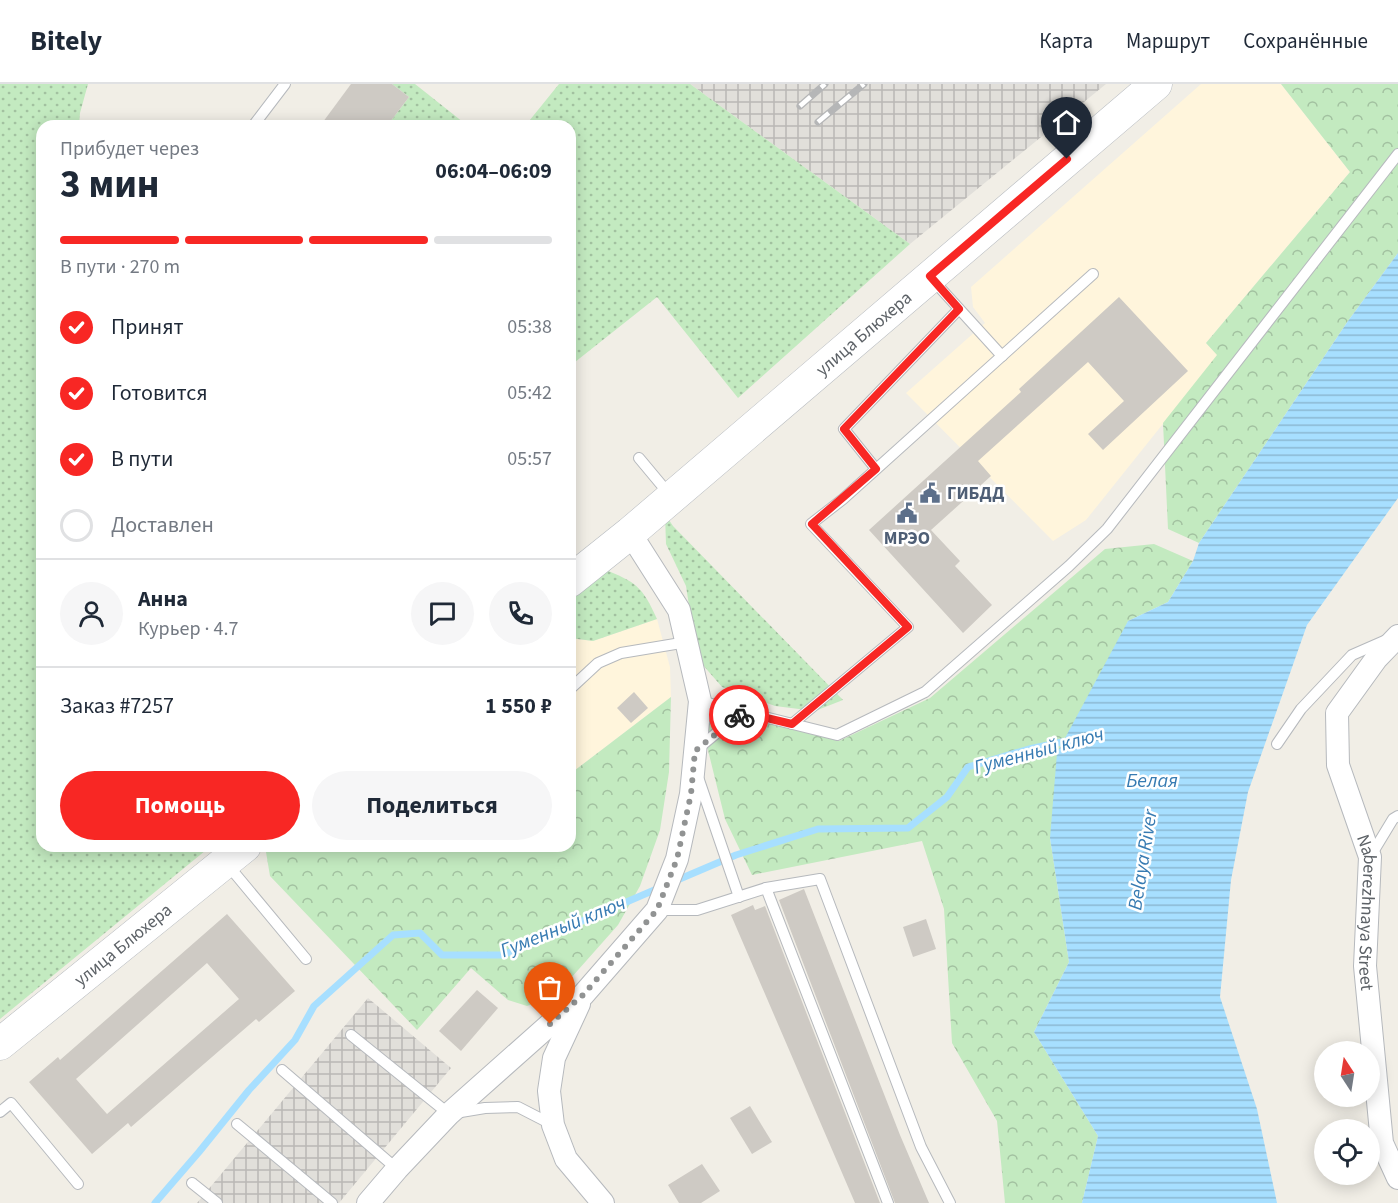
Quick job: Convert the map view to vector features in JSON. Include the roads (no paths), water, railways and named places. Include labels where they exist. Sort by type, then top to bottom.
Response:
[{"type":"main road","name":"улица Блюхера","points":[[576,576],[630,533],[1156,84]]},
{"type":"main road","name":"улица Блюхера","points":[[0,1044],[235,854]]},
{"type":"street","points":[[368,1203],[449,1114],[583,995],[657,910],[677,859],[691,794],[700,702],[679,610],[630,533]]},
{"type":"street","name":"Naberezhnaya Street","points":[[1398,635],[1376,659],[1337,713],[1338,765],[1370,857],[1365,966],[1382,1143],[1398,1178]]},
{"type":"street","points":[[583,995],[554,1058],[549,1092],[553,1125],[566,1159],[603,1203]]},
{"type":"lane","points":[[258,120],[285,84]]},
{"type":"lane","points":[[700,702],[837,735],[925,692],[1069,566],[1107,529],[1398,154]]},
{"type":"lane","points":[[792,724],[908,627],[812,524],[1094,274]]},
{"type":"lane","points":[[930,276],[1002,356]]},
{"type":"lane","points":[[876,469],[844,429],[959,309]]},
{"type":"lane","points":[[639,459],[672,497]]},
{"type":"lane","points":[[1277,744],[1300,709],[1352,655],[1398,635]]},
{"type":"lane","points":[[576,683],[598,663],[621,653],[687,642]]},
{"type":"lane","points":[[739,897],[694,758],[742,712]]},
{"type":"lane","points":[[1370,857],[1393,819],[1398,816]]},
{"type":"lane","points":[[235,854],[306,959]]},
{"type":"lane","points":[[657,910],[697,910],[766,888],[820,879],[921,1147],[950,1203]]},
{"type":"lane","points":[[766,888],[888,1203]]},
{"type":"lane","points":[[351,1035],[449,1114],[484,1108],[518,1107],[553,1125]]},
{"type":"lane","points":[[282,1070],[397,1169]]},
{"type":"lane","points":[[0,1112],[11,1103],[78,1184]]},
{"type":"lane","points":[[237,1124],[332,1203]]},
{"type":"lane","points":[[192,1183],[217,1203]]},
{"type":"water","name":"Белая","points":[[1398,253],[1398,498],[1307,625],[1248,792],[1231,880],[1220,997],[1257,1109],[1277,1203],[1082,1203],[1098,1136],[1034,1032],[1069,962],[1050,838],[1057,753],[1128,621],[1168,602],[1193,561],[1199,543],[1348,321]]},
{"type":"waterway","name":"Гуменный ключ","points":[[675,881],[736,855],[818,829],[908,828],[947,797],[968,767],[1029,749],[1071,740]]},
{"type":"waterway","name":"Гуменный ключ","points":[[155,1203],[249,1090],[295,1040],[314,1006],[393,935],[420,933],[442,955],[503,955],[659,888]]},
{"type":"railway","points":[[800,106],[825,84]]},
{"type":"railway","points":[[818,122],[864,84]]},
{"type":"place","name":"ГИБДД","points":[[930,493]]},
{"type":"place","name":"МРЭО","points":[[907,513]]},
{"type":"water label","name":"Belaya River","points":[[1143,860]]}]
